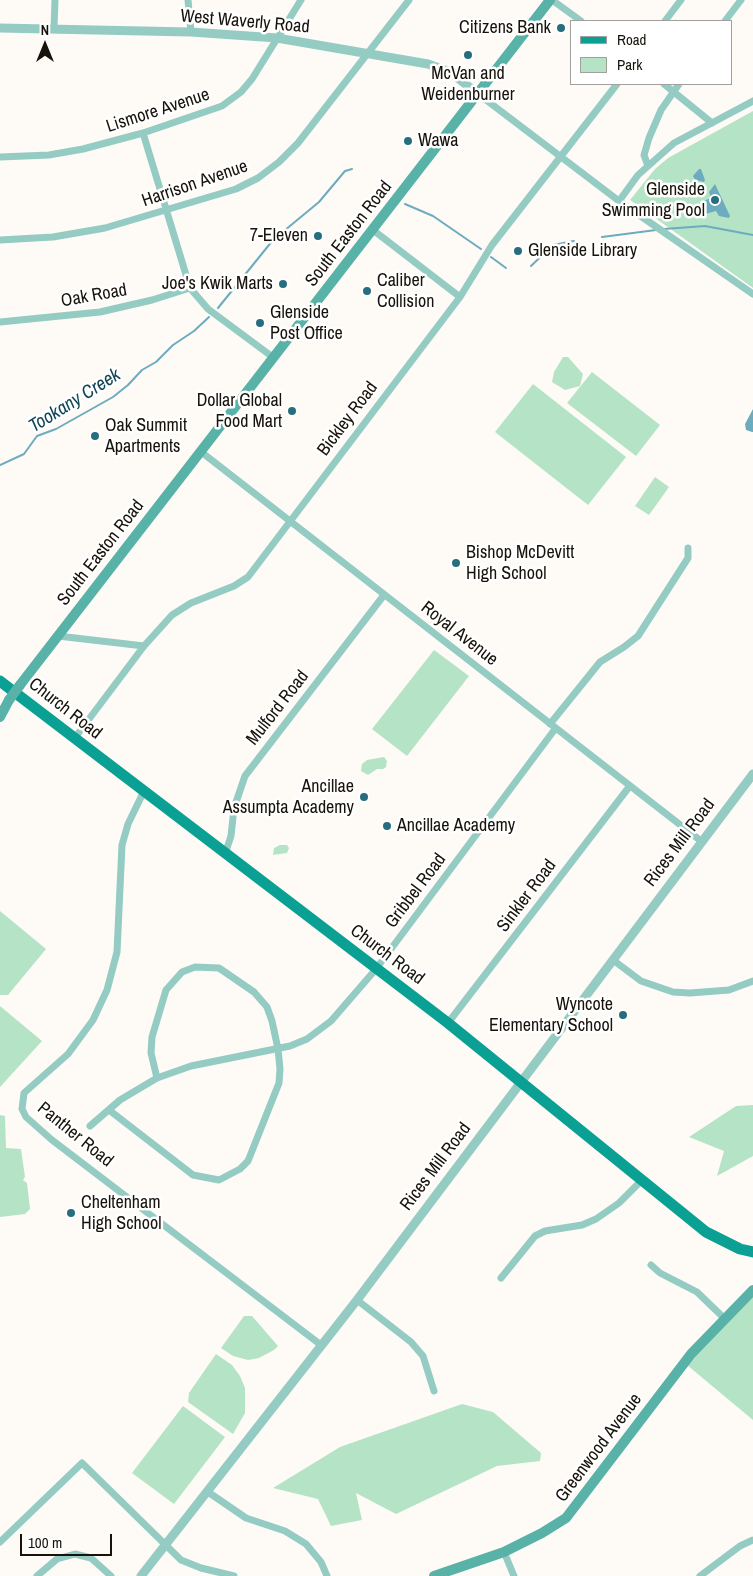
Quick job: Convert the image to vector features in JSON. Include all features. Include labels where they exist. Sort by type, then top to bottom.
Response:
[{"type":"main road","name":"South Easton Road","points":[[0,708],[20,685],[477,93],[551,0]]},
{"type":"main road","name":"Church Road","points":[[0,681],[448,1023],[643,1179],[706,1232],[740,1250],[753,1252]]},
{"type":"main road","name":"South Easton Road","points":[[0,717],[8,700]]},
{"type":"main road","name":"Greenwood Avenue","points":[[434,1576],[504,1552],[551,1528],[571,1513],[691,1354],[753,1290]]},
{"type":"street","points":[[54,28],[55,0]]},
{"type":"street","points":[[188,0],[191,32]]},
{"type":"street","name":"Lismore Avenue","points":[[0,158],[68,152],[143,133],[209,112],[234,98],[252,79],[301,0]]},
{"type":"street","name":"Harrison Avenue","points":[[0,240],[78,233],[105,228],[236,189],[258,178],[274,167],[298,143],[409,0]]},
{"type":"street","points":[[551,0],[580,20]]},
{"type":"street","points":[[666,20],[681,0]]},
{"type":"street","points":[[726,20],[741,0]]},
{"type":"street","name":"West Waverly Road","points":[[0,28],[191,32],[277,38],[438,67],[450,72],[477,93]]},
{"type":"street","name":"Bickley Road","points":[[74,738],[144,646],[177,611],[229,588],[248,577],[460,297],[484,255],[616,85]]},
{"type":"street","points":[[665,85],[712,122]]},
{"type":"street","points":[[648,166],[644,155],[647,143],[661,110],[678,85]]},
{"type":"street","points":[[477,93],[619,201],[753,294]]},
{"type":"street","points":[[619,201],[648,166],[674,143],[753,101]]},
{"type":"street","points":[[143,133],[190,288],[208,309],[274,358]]},
{"type":"street","points":[[373,230],[460,297]]},
{"type":"street","name":"Oak Road","points":[[0,322],[100,312],[152,300],[190,288]]},
{"type":"street","name":"Royal Avenue","points":[[200,451],[701,841]]},
{"type":"street","name":"Gribbel Road","points":[[90,1126],[109,1110],[156,1078],[191,1066],[278,1049],[297,1043],[323,1028],[338,1015],[376,969],[600,662],[638,636],[688,558],[688,548]]},
{"type":"street","name":"Mulford Road","points":[[225,854],[231,836],[234,808],[248,771],[384,595]]},
{"type":"street","points":[[58,636],[144,646]]},
{"type":"street","name":"Rices Mill Road","points":[[141,1576],[357,1300],[520,1080],[753,774]]},
{"type":"street","name":"Sinkler Road","points":[[448,1023],[630,787]]},
{"type":"street","name":"Panther Road","points":[[144,791],[125,834],[121,857],[117,952],[107,990],[93,1020],[68,1054],[28,1089],[22,1097],[22,1108],[26,1117],[52,1140],[321,1345]]},
{"type":"street","points":[[613,960],[641,981],[673,992],[690,993],[729,990],[753,980]]},
{"type":"street","points":[[109,1110],[189,1172],[206,1179],[224,1178],[248,1161],[278,1089],[280,1069],[278,1049],[272,1020],[267,1007],[259,997],[223,970],[207,966],[195,966],[182,972],[172,980],[164,995],[152,1037],[151,1053],[156,1078]]},
{"type":"street","points":[[501,1278],[535,1236],[544,1231],[582,1225],[600,1218],[643,1179]]},
{"type":"street","points":[[651,1265],[660,1273],[697,1292],[725,1319]]},
{"type":"street","points":[[357,1300],[411,1342],[423,1356],[434,1391]]},
{"type":"street","points":[[0,1542],[82,1463],[181,1560],[194,1566],[234,1576]]},
{"type":"street","points":[[208,1492],[246,1518],[284,1531],[306,1544],[321,1562],[327,1576]]},
{"type":"street","points":[[700,1576],[740,1546],[753,1540]]},
{"type":"street","points":[[504,1552],[514,1576]]},
{"type":"street","points":[[38,1576],[57,1559],[75,1554],[91,1558],[111,1576]]},
{"type":"green space","points":[[753,111],[753,288],[630,200],[655,169],[668,158]]},
{"type":"green space","points":[[563,357],[568,357],[583,374],[580,386],[565,390],[552,382],[554,372]]},
{"type":"green space","points":[[592,372],[660,425],[636,456],[567,403]]},
{"type":"green space","points":[[533,384],[626,457],[588,505],[495,432]]},
{"type":"green space","points":[[655,477],[669,487],[649,515],[635,506]]},
{"type":"green space","points":[[434,650],[469,676],[407,756],[372,729]]},
{"type":"green space","points":[[384,757],[387,761],[386,767],[383,769],[377,769],[368,775],[361,771],[362,764],[367,760]]},
{"type":"green space","points":[[280,845],[287,845],[289,848],[287,853],[273,855],[274,848]]},
{"type":"green space","points":[[0,911],[46,949],[8,995],[0,995]]},
{"type":"green space","points":[[0,1006],[42,1041],[0,1087]]},
{"type":"green space","points":[[753,1105],[753,1156],[717,1176],[724,1151],[689,1137],[736,1106]]},
{"type":"green space","points":[[0,1115],[5,1116],[6,1148],[21,1149],[25,1177],[23,1180],[27,1183],[30,1209],[25,1214],[0,1217]]},
{"type":"green space","points":[[753,1295],[753,1420],[687,1365]]},
{"type":"green space","points":[[244,1316],[252,1316],[278,1346],[274,1350],[259,1358],[248,1360],[233,1356],[221,1348]]},
{"type":"green space","points":[[216,1354],[232,1365],[240,1376],[245,1388],[245,1413],[233,1434],[188,1402],[189,1393]]},
{"type":"green space","points":[[462,1404],[493,1412],[541,1453],[540,1461],[497,1466],[396,1514],[356,1493],[362,1520],[331,1526],[318,1499],[273,1488],[340,1447]]},
{"type":"green space","points":[[183,1406],[225,1437],[174,1504],[132,1473]]},
{"type":"water","points":[[701,169],[704,182],[695,180],[693,176]]},
{"type":"water","name":"Glenside Swimming Pool","points":[[715,184],[730,216],[729,218],[719,216],[716,211],[705,214],[701,202],[711,198],[709,192]]},
{"type":"water","points":[[753,409],[752,432],[746,430],[745,424]]},
{"type":"waterway","name":"Tookany Creek","points":[[218,308],[273,240],[319,202],[345,171],[352,169]]},
{"type":"waterway","name":"Tookany Creek","points":[[405,204],[433,216],[481,249]]},
{"type":"waterway","name":"Tookany Creek","points":[[664,229],[705,226],[753,235]]},
{"type":"waterway","name":"Tookany Creek","points":[[602,237],[656,230]]},
{"type":"waterway","name":"Tookany Creek","points":[[531,266],[553,245],[574,241]]},
{"type":"waterway","name":"Tookany Creek","points":[[491,257],[506,268]]},
{"type":"waterway","name":"Tookany Creek","points":[[0,465],[24,454],[37,436],[56,429],[113,397],[142,370],[156,362],[173,345],[194,331],[209,317]]},
{"type":"place","name":"Citizens Bank","points":[[561,28]]},
{"type":"place","name":"McVan and Weidenburner","points":[[468,55]]},
{"type":"place","name":"Wawa","points":[[408,141]]},
{"type":"place","name":"Glenside Swimming Pool","points":[[715,200]]},
{"type":"place","name":"7-Eleven","points":[[318,236]]},
{"type":"place","name":"Glenside Library","points":[[518,251]]},
{"type":"place","name":"Joe's Kwik Marts","points":[[283,284]]},
{"type":"place","name":"Caliber Collision","points":[[367,291]]},
{"type":"place","name":"Glenside Post Office","points":[[260,323]]},
{"type":"place","name":"Dollar Global Food Mart","points":[[292,411]]},
{"type":"place","name":"Oak Summit Apartments","points":[[95,436]]},
{"type":"place","name":"Bishop McDevitt High School","points":[[456,563]]},
{"type":"place","name":"Ancillae Assumpta Academy","points":[[364,797]]},
{"type":"place","name":"Ancillae Academy","points":[[387,826]]},
{"type":"place","name":"Wyncote Elementary School","points":[[623,1015]]},
{"type":"place","name":"Cheltenham High School","points":[[71,1213]]}]
